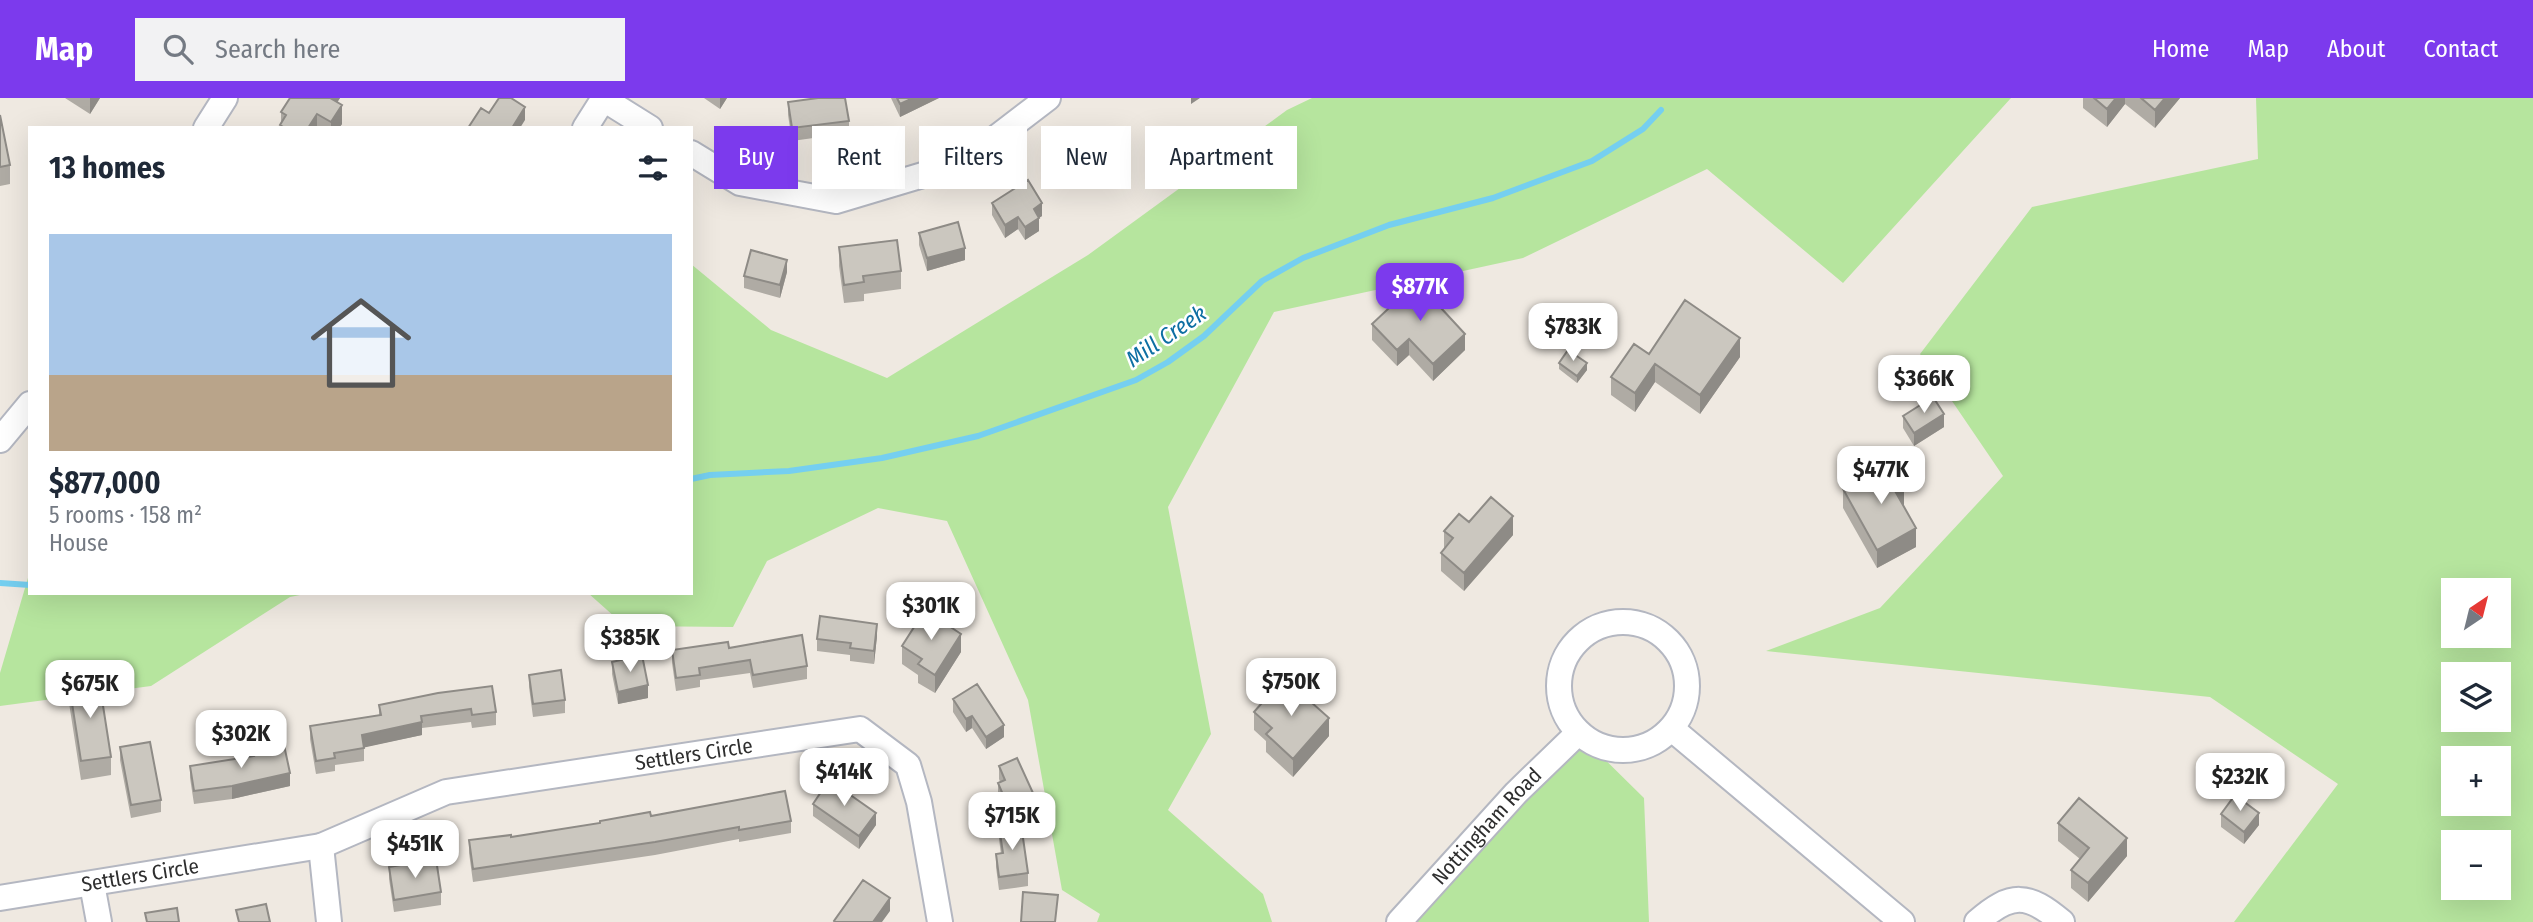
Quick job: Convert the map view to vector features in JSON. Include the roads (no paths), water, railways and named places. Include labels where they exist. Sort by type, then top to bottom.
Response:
[{"type":"street","points":[[207,126],[225,98]]},
{"type":"street","points":[[586,126],[603,98],[647,126]]},
{"type":"street","points":[[693,154],[740,183],[836,201],[962,163],[1048,98]]},
{"type":"street","points":[[0,440],[28,406]]},
{"type":"street","points":[[1615,622],[1647,626],[1675,648],[1688,678],[1686,702],[1672,729],[1646,747],[1603,748],[1578,733],[1567,720],[1559,701],[1562,663],[1581,636],[1615,622]]},
{"type":"street","points":[[1672,729],[1902,922]]},
{"type":"street","name":"Settlers Circle","points":[[0,898],[321,846],[446,792],[860,730],[908,765],[919,802],[940,922]]},
{"type":"street","name":"Nottingham Road","points":[[1399,922],[1516,793],[1578,733]]},
{"type":"street","points":[[321,846],[329,922]]},
{"type":"street","points":[[92,884],[99,922]]},
{"type":"street","points":[[1977,922],[1995,906],[2018,899],[2043,906],[2062,922]]},
{"type":"waterway","name":"Mill Creek","points":[[693,479],[710,475],[789,471],[882,458],[978,436],[1136,380],[1168,362],[1204,336],[1262,281],[1303,258],[1389,225],[1493,198],[1592,161],[1643,129],[1661,110]]},
{"type":"waterway","name":"Mill Creek","points":[[0,583],[28,585]]}]
